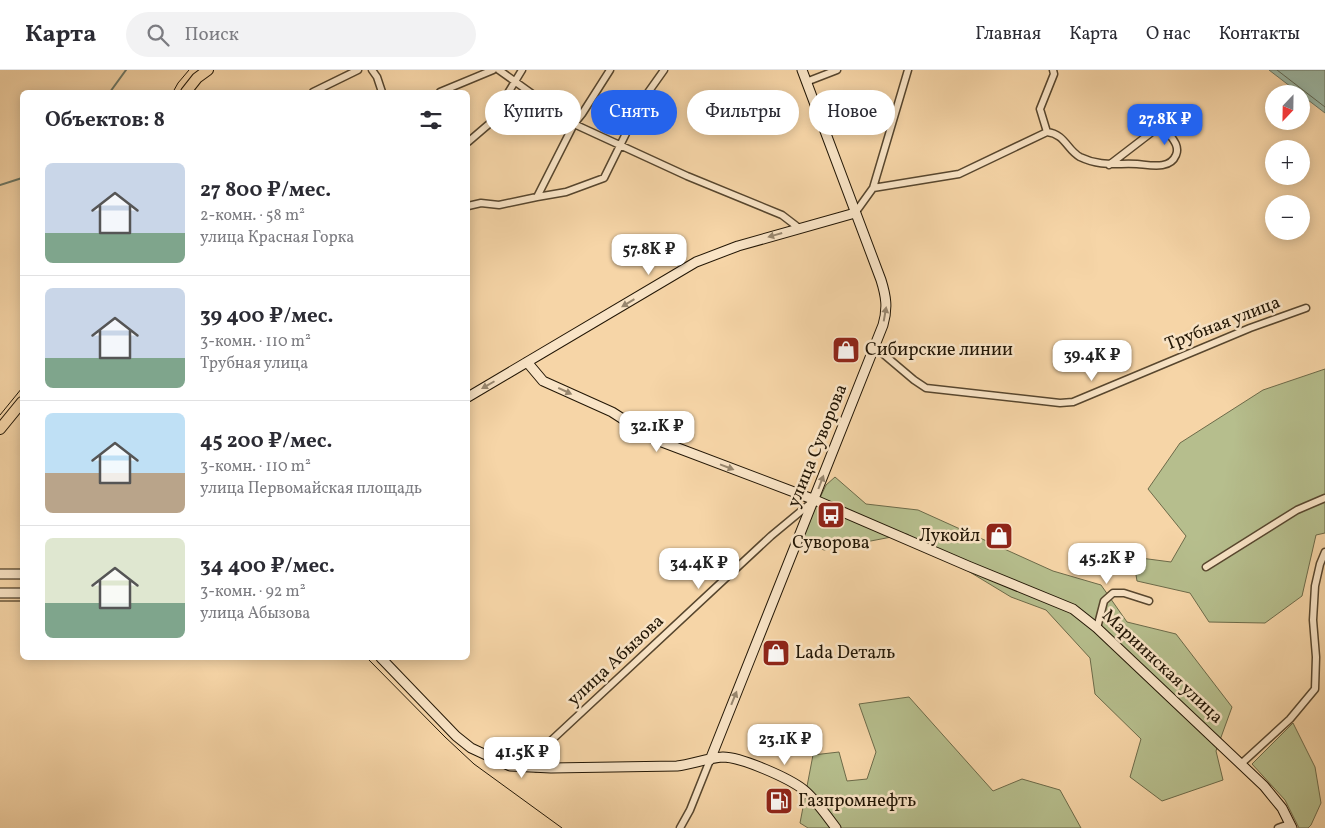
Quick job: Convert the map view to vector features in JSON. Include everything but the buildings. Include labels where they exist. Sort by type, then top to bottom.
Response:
[{"type":"main road","points":[[181,90],[184,84],[198,70]]},
{"type":"main road","points":[[188,90],[197,78],[208,70]]},
{"type":"main road","name":"улица Суворова","points":[[710,760],[815,500],[885,318],[886,298],[802,70]]},
{"type":"main road","points":[[470,396],[696,262],[738,246],[855,213]]},
{"type":"main road","name":"Мариинская улица","points":[[527,362],[543,381],[612,412],[654,439],[815,500],[1073,609],[1098,628],[1242,763],[1274,797],[1282,808],[1290,826]]},
{"type":"main road","points":[[0,429],[20,404]]},
{"type":"main road","points":[[0,439],[20,414]]},
{"type":"main road","points":[[0,574],[20,574]]},
{"type":"main road","points":[[0,593],[20,593]]},
{"type":"main road","points":[[383,660],[456,736],[471,748],[510,766],[536,768],[677,766],[720,758],[733,758],[778,775],[798,786],[812,798],[836,828]]},
{"type":"main road","points":[[720,734],[723,749],[733,758]]},
{"type":"street","points":[[317,90],[358,70]]},
{"type":"street","points":[[372,70],[377,76],[381,90]]},
{"type":"street","points":[[445,90],[492,70]]},
{"type":"street","points":[[499,70],[527,90]]},
{"type":"street","points":[[470,140],[490,124],[522,70]]},
{"type":"street","points":[[581,114],[610,70]]},
{"type":"street","points":[[470,206],[481,203],[499,205],[566,192],[604,178],[642,101],[664,70]]},
{"type":"street","points":[[806,82],[836,70]]},
{"type":"street","points":[[855,213],[873,188],[908,70]]},
{"type":"street","points":[[1047,132],[1040,108],[1054,74],[1053,70]]},
{"type":"street","points":[[581,127],[619,146],[782,215],[799,228]]},
{"type":"street","points":[[873,188],[959,174],[1047,132],[1055,133],[1078,156],[1093,162],[1109,165],[1162,165],[1171,162],[1176,154],[1177,147],[1167,131],[1159,130],[1152,132],[1109,165]]},
{"type":"street","points":[[537,197],[568,135]]},
{"type":"street","name":"Трубная улица","points":[[874,347],[926,388],[1060,403],[1073,402],[1250,328],[1306,308]]},
{"type":"street","points":[[1206,567],[1297,510],[1325,498]]},
{"type":"street","name":"улица Абызова","points":[[536,768],[537,758],[541,750],[764,543],[815,500]]},
{"type":"street","points":[[1242,763],[1290,719],[1315,689],[1316,657],[1313,620],[1315,586],[1325,552]]},
{"type":"street","points":[[1098,628],[1104,601],[1113,593],[1124,593],[1149,601]]},
{"type":"street","name":"улица Суворова","points":[[680,828],[690,810],[710,760]]},
{"type":"street","points":[[1278,828],[1290,826]]},
{"type":"green space","points":[[1325,369],[1325,533],[1316,535],[1302,596],[1265,623],[1209,622],[1190,593],[1137,581],[1133,557],[1171,562],[1186,536],[1148,489],[1180,443],[1263,390]]},
{"type":"green space","points":[[835,477],[866,504],[918,510],[1053,571],[1101,585],[1127,622],[1176,634],[1232,707],[1216,751],[1223,780],[1162,801],[1130,777],[1141,739],[1095,694],[1090,658],[1046,610],[1011,597],[907,534],[824,550],[801,539],[826,485]]},
{"type":"green space","points":[[909,697],[993,791],[1022,779],[1060,790],[1081,828],[808,828],[800,823],[813,755],[839,752],[847,781],[867,779],[876,752],[859,704]]},
{"type":"green space","points":[[1293,723],[1315,767],[1321,803],[1308,828],[1299,828],[1285,800],[1252,764]]},
{"type":"water","points":[[1269,70],[1325,70],[1325,113],[1310,101],[1310,85],[1289,85]]},
{"type":"waterway","points":[[111,90],[126,70]]},
{"type":"waterway","points":[[0,185],[20,179]]},
{"type":"tram line","points":[[174,90],[189,70]]},
{"type":"tram line","points":[[0,415],[20,390]]},
{"type":"tram line","points":[[0,601],[20,601]]},
{"type":"tram line","points":[[369,660],[474,764],[562,828]]},
{"type":"place","name":"Сибирские линии","points":[[846,350]]},
{"type":"place","name":"Суворова","points":[[831,515]]},
{"type":"place","name":"Лукойл","points":[[999,536]]},
{"type":"place","name":"Lada Dеталь","points":[[776,653]]},
{"type":"place","name":"Газпромнефть","points":[[779,801]]}]
